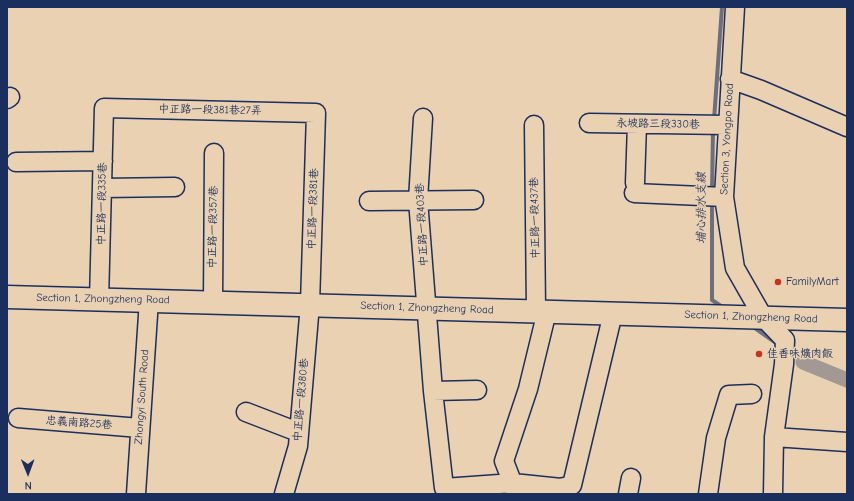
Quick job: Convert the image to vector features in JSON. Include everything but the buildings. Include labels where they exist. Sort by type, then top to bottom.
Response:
[{"type":"main road","name":"Section 1, Zhongzheng Road","points":[[7,297],[100,301],[149,300],[310,304],[847,320]]},
{"type":"street","name":"Section 3, Yongpo Road","points":[[735,7],[724,196],[735,268],[763,317],[785,340],[784,364],[774,437],[774,494]]},
{"type":"street","points":[[730,80],[761,90],[847,127]]},
{"type":"street","name":"中正路一段381巷27弄","points":[[104,108],[316,113]]},
{"type":"street","name":"中正路一段335巷","points":[[100,301],[104,108]]},
{"type":"street","name":"中正路一段381巷","points":[[310,304],[316,113]]},
{"type":"street","name":"中正路一段403巷","points":[[423,118],[418,200],[433,391],[444,488],[514,488]]},
{"type":"street","name":"永坡路三段330巷","points":[[589,123],[727,124]]},
{"type":"street","points":[[637,124],[634,188],[724,196]]},
{"type":"street","name":"中正路一段437巷","points":[[514,488],[504,461],[528,389],[541,311],[534,125]]},
{"type":"street","name":"中正路一段357巷","points":[[213,302],[214,153]]},
{"type":"street","points":[[16,162],[102,161]]},
{"type":"street","points":[[102,188],[175,187]]},
{"type":"street","points":[[369,201],[474,200]]},
{"type":"street","name":"Zhongyi South Road","points":[[136,494],[149,300]]},
{"type":"street","name":"中正路一段380巷","points":[[284,494],[298,446],[310,304]]},
{"type":"street","points":[[514,488],[561,488],[572,485],[613,313]]},
{"type":"street","points":[[433,391],[477,390]]},
{"type":"street","points":[[708,494],[716,438],[729,396],[752,394]]},
{"type":"street","points":[[246,412],[298,432]]},
{"type":"street","name":"忠義南路25巷","points":[[18,418],[140,428]]},
{"type":"street","points":[[774,437],[847,442]]},
{"type":"waterway","name":"埔心排水支線","points":[[714,120],[722,7]]},
{"type":"waterway","name":"埔心排水支線","points":[[712,192],[713,129]]},
{"type":"waterway","name":"埔心排水支線","points":[[712,201],[712,300],[724,308]]},
{"type":"waterway","name":"埔心排水支線","points":[[752,326],[779,345]]},
{"type":"waterway","name":"埔心排水支線","points":[[789,352],[803,362]]},
{"type":"waterway","points":[[803,362],[847,380]]},
{"type":"place","name":"FamilyMart","points":[[778,282]]},
{"type":"place","name":"佳香味爌肉飯","points":[[759,354]]}]
